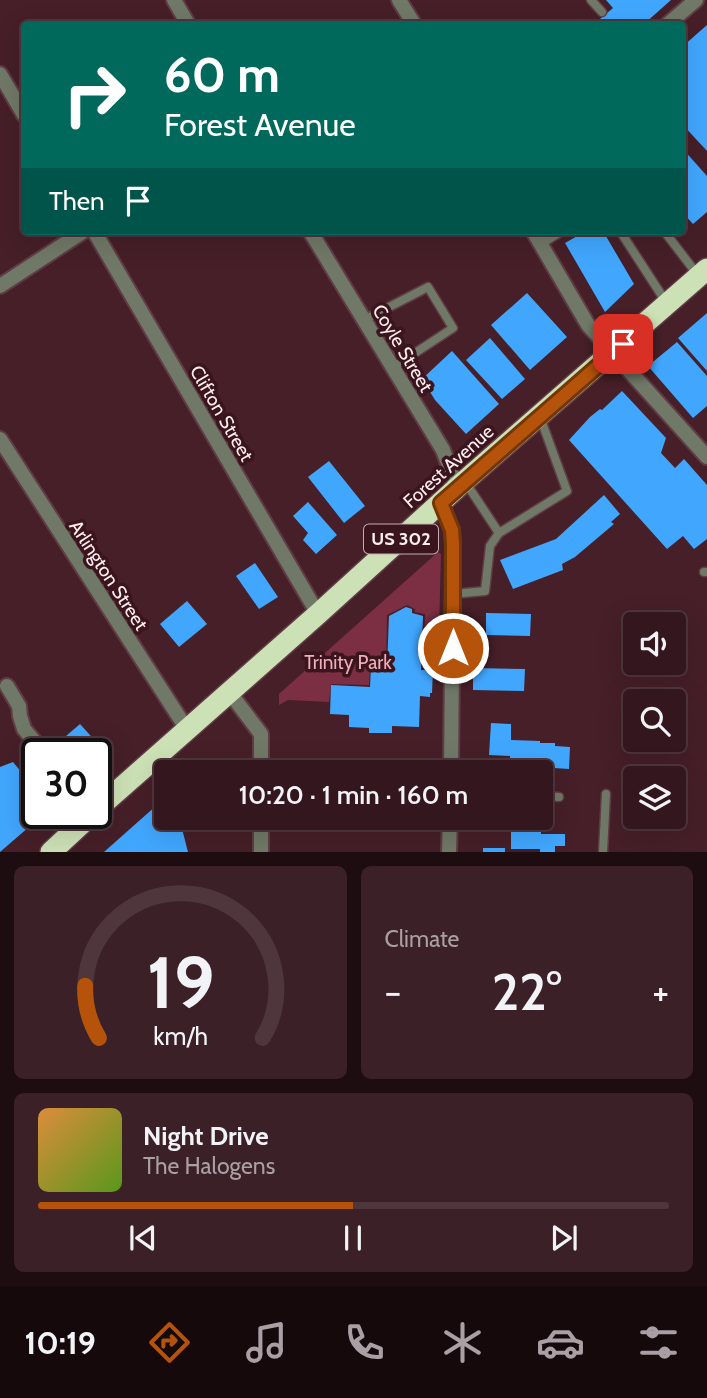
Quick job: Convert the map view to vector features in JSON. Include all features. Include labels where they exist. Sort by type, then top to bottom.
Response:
[{"type":"highway","name":"Forest Avenue","points":[[112,796],[461,484],[703,273]]},
{"type":"highway","points":[[51,852],[76,829]]},
{"type":"street","points":[[174,0],[186,21]]},
{"type":"street","points":[[399,0],[412,21]]},
{"type":"street","points":[[672,21],[696,0]]},
{"type":"street","points":[[0,74],[21,110]]},
{"type":"street","points":[[0,286],[78,235]]},
{"type":"street","name":"Clifton Street","points":[[96,235],[318,614]]},
{"type":"street","name":"Coyle Street","points":[[312,235],[461,484]]},
{"type":"street","points":[[537,237],[587,325],[707,457]]},
{"type":"street","name":"Arlington Street","points":[[0,439],[188,730]]},
{"type":"street","points":[[441,503],[452,530],[451,760]]},
{"type":"street","points":[[7,686],[19,706],[24,729],[32,738]]},
{"type":"street","points":[[230,693],[261,734],[261,760]]},
{"type":"street","points":[[261,830],[261,852]]},
{"type":"street","points":[[449,852],[450,830]]},
{"type":"lane","points":[[591,0],[602,12]]},
{"type":"lane","points":[[623,235],[668,304]]},
{"type":"lane","points":[[668,235],[703,273]]},
{"type":"lane","points":[[364,320],[428,287],[453,328],[392,368]]},
{"type":"lane","points":[[453,594],[485,591],[490,546],[499,533],[567,491],[540,415]]},
{"type":"lane","points":[[461,484],[499,533]]},
{"type":"lane","points":[[603,852],[606,794]]},
{"type":"lane","points":[[553,797],[559,797]]},
{"type":"green space","name":"Trinity Park","points":[[438,552],[441,554],[438,669],[423,668],[425,614],[415,612],[415,609],[407,605],[387,615],[386,666],[370,666],[369,685],[331,684],[329,702],[288,700],[279,705],[279,694]]},
{"type":"building","points":[[606,0],[671,0],[647,21],[598,21],[613,8]]},
{"type":"building","points":[[707,25],[707,151],[686,128],[686,43]]},
{"type":"building","points":[[686,152],[707,176],[707,212],[693,224],[686,216]]},
{"type":"building","points":[[579,235],[605,235],[634,284],[605,312],[565,243]]},
{"type":"building","points":[[527,293],[567,337],[530,370],[491,325]]},
{"type":"building","points":[[707,313],[707,371],[678,338]]},
{"type":"building","points":[[490,338],[525,379],[502,399],[466,360]]},
{"type":"building","points":[[677,342],[707,376],[707,406],[693,418],[648,366]]},
{"type":"building","points":[[452,351],[499,404],[466,434],[435,400],[422,379]]},
{"type":"building","points":[[622,391],[666,438],[661,453],[675,468],[684,459],[707,485],[707,539],[694,549],[683,536],[667,549],[569,440],[590,417],[602,410]]},
{"type":"building","points":[[329,461],[365,506],[344,523],[308,477]]},
{"type":"building","points":[[604,495],[620,514],[611,522],[614,524],[575,557],[562,564],[563,570],[513,589],[500,560],[556,539]]},
{"type":"building","points":[[308,502],[337,535],[316,554],[303,540],[308,533],[293,516]]},
{"type":"building","points":[[255,563],[278,597],[259,609],[236,576]]},
{"type":"building","points":[[187,601],[207,624],[179,647],[160,624]]},
{"type":"building","points":[[406,607],[412,609],[412,613],[423,616],[421,670],[433,670],[430,697],[420,696],[419,727],[392,726],[392,733],[369,733],[369,728],[349,727],[349,715],[330,714],[331,685],[370,687],[371,666],[387,666],[389,616]]},
{"type":"building","points":[[486,613],[531,614],[530,636],[486,635]]},
{"type":"building","points":[[473,668],[525,669],[524,691],[473,690]]},
{"type":"building","points":[[491,723],[511,724],[511,740],[540,741],[570,747],[569,769],[554,768],[553,760],[510,760],[510,756],[489,755]]},
{"type":"building","points":[[80,724],[93,738],[68,738],[66,736]]},
{"type":"building","points":[[13,762],[21,772],[21,829],[27,829],[0,852],[0,767]]},
{"type":"building","points":[[154,808],[154,830],[182,830],[188,852],[104,852]]},
{"type":"building","points":[[511,830],[541,830],[541,834],[565,834],[565,846],[555,846],[555,852],[511,849]]},
{"type":"building","points":[[483,848],[505,848],[505,852],[483,852]]},
{"type":"route","points":[[453,648],[452,530],[441,503],[623,344]]}]
